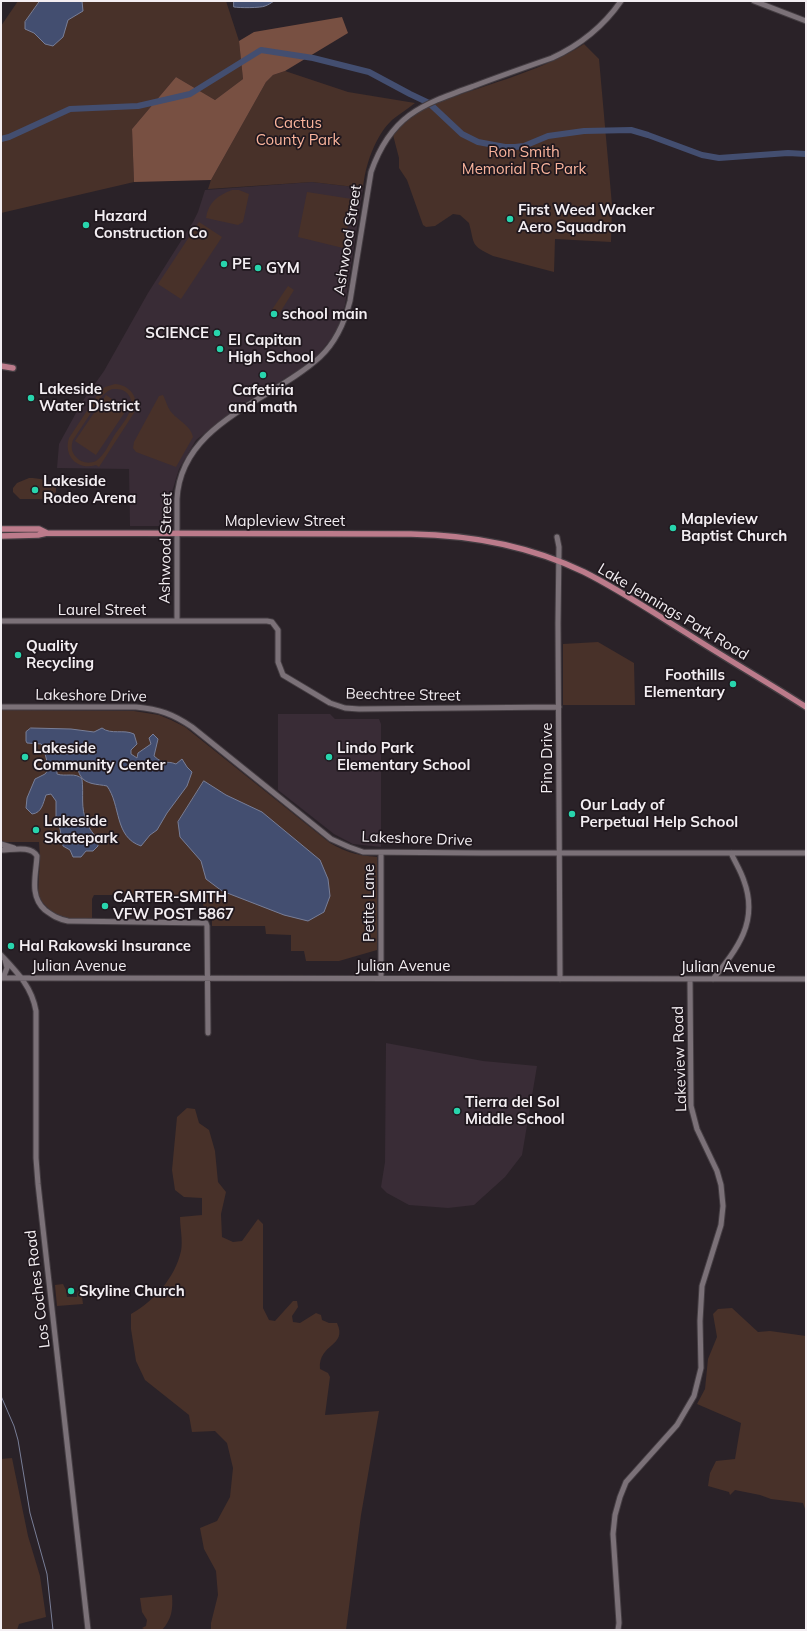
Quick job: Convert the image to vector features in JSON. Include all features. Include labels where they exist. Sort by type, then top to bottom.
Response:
[{"type":"main road","points":[[1,366],[13,368]]},
{"type":"main road","name":"Mapleview Street","points":[[1,530],[39,529],[47,533]]},
{"type":"main road","name":"Mapleview Street","points":[[1,536],[38,535],[47,533],[434,534],[484,540],[521,549]]},
{"type":"main road","name":"Lake Jennings Park Road","points":[[521,549],[559,562],[584,573],[620,593],[806,707]]},
{"type":"street","name":"Ashwood Street","points":[[177,622],[177,495],[180,480],[188,460],[212,431],[305,369],[321,356],[339,331],[347,314],[350,301],[371,172],[378,152],[390,133],[410,114],[424,105],[552,58],[571,48],[594,32],[621,1]]},
{"type":"street","points":[[754,1],[806,21]]},
{"type":"street","name":"Pino Drive","points":[[557,537],[559,548],[560,978]]},
{"type":"street","name":"Laurel Street","points":[[1,621],[267,621],[275,625]]},
{"type":"street","name":"Beechtree Street","points":[[275,625],[278,630],[278,662],[282,674],[336,706],[359,709],[559,707]]},
{"type":"street","name":"Lakeshore Drive","points":[[1,707],[136,707],[155,709],[170,713],[192,728],[331,839],[356,850],[381,853],[806,853]]},
{"type":"street","points":[[1,844],[26,850]]},
{"type":"street","points":[[1,850],[32,850],[37,856],[34,890],[36,898],[39,904],[54,918],[68,921],[206,923],[208,1033]]},
{"type":"street","name":"Petite Lane","points":[[381,853],[381,978]]},
{"type":"street","points":[[713,979],[740,943],[748,917],[746,885],[731,853]]},
{"type":"street","points":[[2,978],[7,968],[3,957]]},
{"type":"street","name":"Los Coches Road","points":[[3,957],[23,978],[32,995],[36,1011],[36,1158],[38,1184],[88,1630]]},
{"type":"street","name":"Julian Avenue","points":[[2,978],[806,978]]},
{"type":"street","name":"Lakeview Road","points":[[618,1630],[619,1617],[613,1534],[615,1514],[626,1482],[677,1425],[694,1396],[701,1368],[700,1308],[702,1286],[722,1225],[723,1206],[721,1185],[717,1171],[697,1129],[691,1106],[690,979]]},
{"type":"shaded area","points":[[342,17],[348,33],[285,71],[273,75],[266,82],[211,180],[134,182],[132,129],[176,77],[215,100],[243,79],[239,41],[254,32]]},
{"type":"shaded area","name":"El Capitan High School","points":[[312,182],[363,188],[345,305],[336,333],[317,356],[297,371],[238,407],[196,440],[179,469],[171,495],[171,523],[161,526],[130,526],[129,469],[57,468],[59,444],[82,402],[104,371],[148,293],[193,222],[205,190]]},
{"type":"shaded area","name":"Lindo Park Elementary School","points":[[278,714],[330,714],[335,719],[379,719],[381,724],[381,847],[353,844],[334,834],[278,790]]},
{"type":"shaded area","name":"Tierra del Sol Middle School","points":[[386,1043],[483,1061],[537,1066],[522,1155],[505,1177],[474,1205],[448,1208],[409,1205],[387,1193],[381,1187],[385,1162]]},
{"type":"green space","points":[[18,1],[226,1],[239,41],[243,79],[215,100],[176,77],[132,129],[134,182],[1,213],[1,26]]},
{"type":"green space","name":"Ron Smith Memorial RC Park","points":[[584,44],[599,59],[612,205],[611,242],[555,239],[554,272],[493,256],[480,249],[473,240],[469,223],[460,215],[453,214],[435,226],[426,227],[423,225],[407,180],[399,168],[399,158],[393,135],[396,131],[426,107],[527,72],[547,64]]},
{"type":"green space","name":"Cactus County Park","points":[[285,71],[348,92],[415,103],[392,120],[381,134],[372,152],[366,170],[363,188],[312,182],[208,189],[211,180],[266,82],[273,75]]},
{"type":"green space","points":[[232,190],[239,190],[249,194],[243,222],[238,225],[206,218],[209,208],[214,200],[222,194]]},
{"type":"green space","points":[[307,192],[352,199],[345,244],[343,248],[298,237]]},
{"type":"green space","points":[[199,222],[222,237],[181,299],[158,284]]},
{"type":"green space","points":[[288,286],[294,290],[276,319],[269,314]]},
{"type":"green space","points":[[115,384],[125,387],[135,397],[136,407],[134,413],[99,467],[96,465],[83,466],[78,464],[70,456],[68,451],[69,438],[100,391],[105,387]],"holes":[[[112,389],[127,393],[131,404],[128,415],[99,459],[91,462],[83,462],[78,459],[72,451],[73,440],[102,396]]]},
{"type":"green space","points":[[106,395],[127,409],[96,455],[75,441]]},
{"type":"green space","points":[[163,395],[168,407],[190,430],[193,437],[176,467],[136,452],[133,448],[134,442],[159,396]]},
{"type":"green space","name":"Lakeside Rodeo Arena","points":[[29,478],[47,481],[56,487],[56,492],[49,499],[20,499],[13,492],[13,488],[17,483]]},
{"type":"green space","points":[[598,642],[634,663],[635,705],[563,705],[563,644]]},
{"type":"green space","points":[[1,710],[134,711],[159,715],[185,727],[330,843],[352,853],[377,857],[377,950],[339,961],[306,961],[304,951],[291,951],[291,935],[266,934],[265,926],[212,926],[212,918],[205,918],[203,902],[192,900],[188,895],[94,895],[92,899],[92,919],[69,920],[55,915],[42,902],[38,894],[40,857],[39,842],[1,842]]},
{"type":"green space","points":[[187,1108],[195,1109],[199,1123],[209,1130],[215,1151],[218,1182],[226,1192],[221,1214],[222,1237],[233,1242],[242,1241],[258,1219],[263,1224],[263,1308],[269,1320],[275,1321],[293,1301],[297,1301],[298,1307],[292,1316],[293,1322],[300,1323],[316,1313],[321,1315],[322,1320],[329,1323],[337,1323],[339,1337],[323,1354],[321,1361],[320,1369],[328,1373],[330,1377],[325,1415],[379,1411],[361,1515],[346,1630],[211,1630],[211,1623],[218,1595],[216,1571],[204,1549],[200,1528],[217,1521],[230,1497],[233,1468],[227,1443],[215,1431],[192,1432],[189,1415],[145,1380],[136,1361],[131,1329],[131,1314],[140,1309],[162,1288],[169,1279],[178,1261],[182,1247],[180,1217],[202,1215],[202,1198],[184,1197],[175,1190],[172,1170],[177,1117]]},
{"type":"green space","points":[[63,1284],[67,1297],[77,1297],[77,1293],[81,1289],[83,1304],[57,1306],[55,1285]]},
{"type":"green space","points":[[732,1308],[758,1332],[770,1331],[806,1336],[806,1512],[803,1503],[771,1499],[760,1495],[735,1490],[730,1495],[729,1492],[708,1486],[710,1473],[716,1461],[735,1459],[741,1423],[697,1404],[705,1389],[708,1359],[717,1337],[713,1314],[718,1309]]},
{"type":"green space","points":[[12,1458],[28,1536],[40,1576],[46,1617],[19,1624],[17,1630],[1,1630],[1,1459]]},
{"type":"green space","points":[[172,1595],[171,1614],[168,1622],[162,1630],[146,1630],[142,1628],[146,1626],[147,1620],[142,1612],[140,1598]]},
{"type":"water","points":[[40,1],[82,1],[83,11],[68,20],[63,37],[53,46],[45,44],[34,33],[25,29],[25,22]]},
{"type":"water","points":[[234,1],[274,1],[263,7],[245,8],[234,7]]},
{"type":"water","points":[[31,728],[71,729],[94,732],[102,728],[109,731],[134,734],[137,744],[131,750],[131,754],[137,758],[138,753],[151,744],[149,738],[153,734],[158,739],[154,756],[163,762],[176,764],[182,759],[192,772],[187,786],[167,813],[157,830],[150,835],[141,846],[132,842],[126,836],[107,786],[92,784],[85,781],[74,764],[64,769],[57,770],[57,774],[74,775],[82,779],[85,817],[88,826],[98,843],[98,846],[93,851],[86,851],[81,857],[73,857],[70,850],[63,846],[56,817],[56,801],[51,794],[46,795],[42,807],[38,812],[32,814],[26,808],[27,798],[35,779],[45,774],[49,769],[43,746],[41,744],[27,743],[26,741],[26,732]]},
{"type":"water","points":[[204,781],[226,795],[262,812],[320,860],[328,879],[330,896],[324,912],[308,921],[284,915],[222,891],[206,879],[201,861],[180,837],[178,822]]},
{"type":"waterway","points":[[1,139],[9,137],[70,109],[138,106],[190,94],[261,50],[313,58],[369,72],[429,103],[462,134],[478,142],[505,147],[515,147],[524,146],[548,136],[584,131],[631,130],[702,155],[719,158],[788,153],[806,154]]},
{"type":"waterway","points":[[1,1396],[14,1426],[18,1440],[30,1513],[47,1574],[53,1630]]},
{"type":"place","name":"First Weed Wacker Aero Squadron","points":[[510,219]]},
{"type":"place","name":"Hazard Construction Co","points":[[86,225]]},
{"type":"place","name":"PE","points":[[224,264]]},
{"type":"place","name":"GYM","points":[[258,268]]},
{"type":"place","name":"school main","points":[[274,314]]},
{"type":"place","name":"SCIENCE","points":[[217,333]]},
{"type":"place","name":"El Capitan High School","points":[[220,349]]},
{"type":"place","name":"Cafetiria and math","points":[[263,375]]},
{"type":"place","name":"Lakeside Water District","points":[[31,398]]},
{"type":"place","name":"Lakeside Rodeo Arena","points":[[35,490]]},
{"type":"place","name":"Mapleview Baptist Church","points":[[673,528]]},
{"type":"place","name":"Quality Recycling","points":[[18,655]]},
{"type":"place","name":"Foothills Elementary","points":[[733,684]]},
{"type":"place","name":"Lakeside Community Center","points":[[25,757]]},
{"type":"place","name":"Lindo Park Elementary School","points":[[329,757]]},
{"type":"place","name":"Our Lady of Perpetual Help School","points":[[572,814]]},
{"type":"place","name":"Lakeside Skatepark","points":[[36,830]]},
{"type":"place","name":"CARTER-SMITH VFW POST 5867","points":[[105,906]]},
{"type":"place","name":"Hal Rakowski Insurance","points":[[11,946]]},
{"type":"place","name":"Tierra del Sol Middle School","points":[[457,1111]]},
{"type":"place","name":"Skyline Church","points":[[71,1291]]}]
